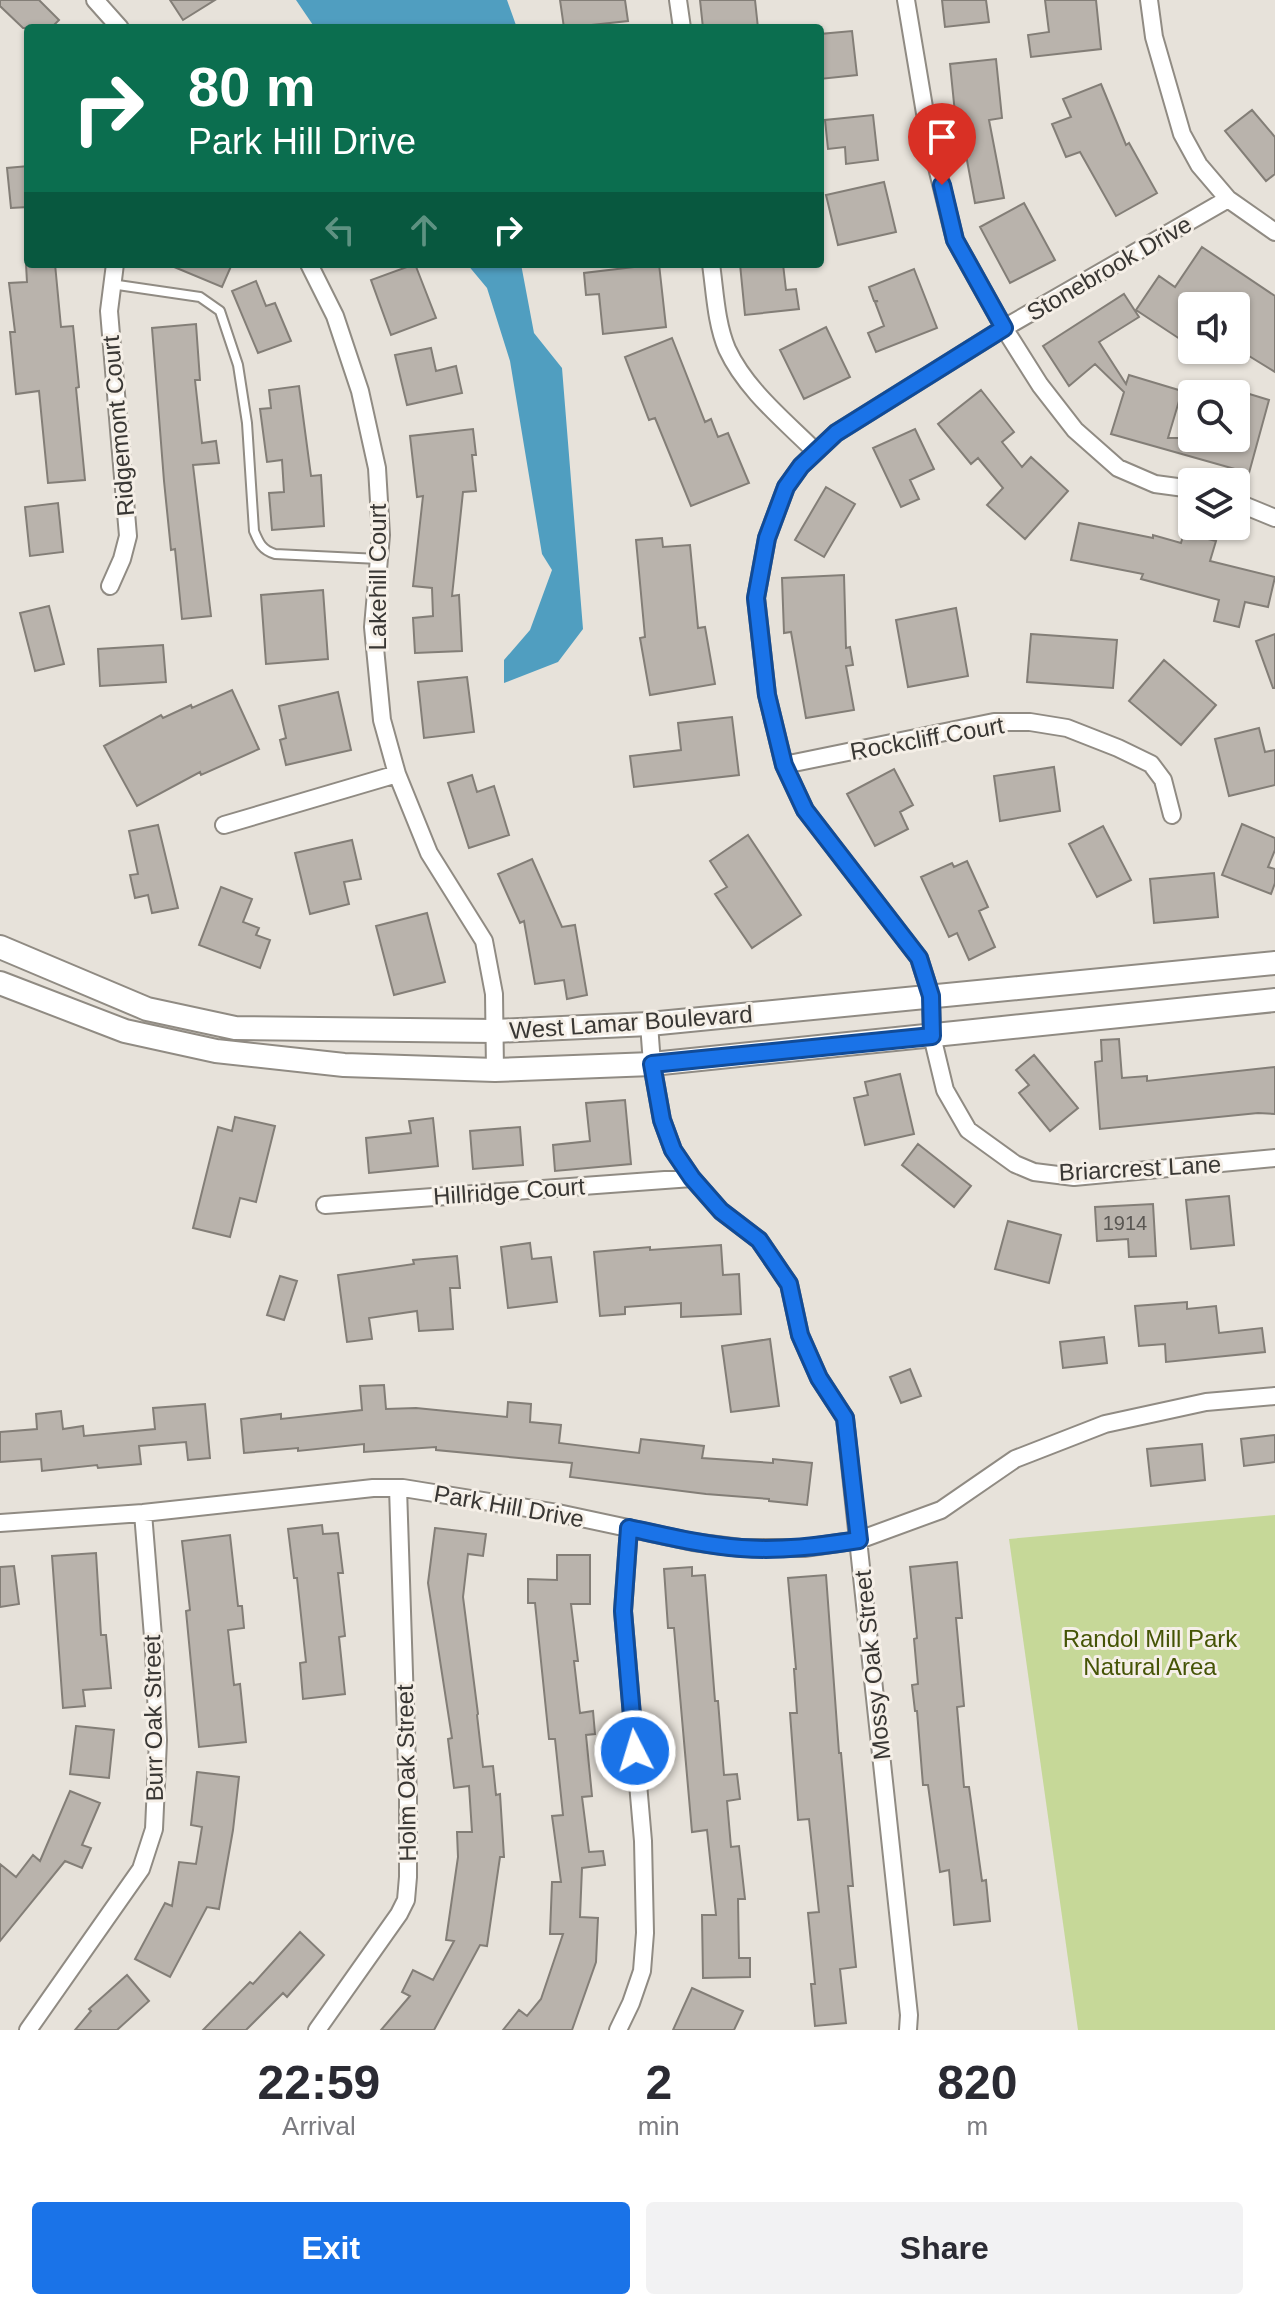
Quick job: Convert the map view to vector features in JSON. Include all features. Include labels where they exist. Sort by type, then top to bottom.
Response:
[{"type":"main road","name":"West Lamar Boulevard","points":[[0,947],[147,1009],[235,1028],[495,1031],[649,1024],[1275,963]]},
{"type":"main road","name":"West Lamar Boulevard","points":[[0,983],[125,1031],[216,1051],[344,1065],[495,1070],[652,1064],[1275,1000]]},
{"type":"street","points":[[95,0],[116,24]]},
{"type":"street","points":[[678,0],[681,24]]},
{"type":"street","points":[[906,0],[928,131],[955,240],[1004,328],[1040,385],[1075,430],[1118,468],[1155,484],[1178,487]]},
{"type":"street","points":[[1149,0],[1154,37],[1182,134],[1199,165],[1228,199],[1275,232]]},
{"type":"street","name":"Stonebrook Drive","points":[[931,996],[919,958],[805,810],[784,765],[767,695],[756,598],[767,538],[786,487],[801,466],[836,433],[1004,328],[1228,199]]},
{"type":"street","name":"Ridgemont Court","points":[[110,586],[128,536],[109,311],[114,268]]},
{"type":"street","name":"Lakehill Court","points":[[311,268],[335,316],[360,391],[377,468],[381,535],[373,627],[382,720],[397,774],[429,853],[484,941],[494,994],[495,1070]]},
{"type":"street","points":[[712,268],[718,317],[727,348],[747,383],[816,452]]},
{"type":"street","points":[[1250,508],[1275,518]]},
{"type":"street","name":"Rockcliff Court","points":[[784,765],[994,722],[1030,722],[1067,728],[1151,764],[1163,780],[1172,815]]},
{"type":"street","points":[[224,825],[397,774]]},
{"type":"street","name":"Briarcrest Lane","points":[[931,996],[932,1036],[945,1090],[968,1130],[1015,1164],[1034,1172],[1074,1177],[1275,1158]]},
{"type":"street","name":"Mossy Oak Street","points":[[649,1024],[662,1120],[673,1150],[721,1211],[759,1240],[789,1284],[800,1335],[819,1378],[845,1418],[909,2015],[908,2030]]},
{"type":"street","name":"Hillridge Court","points":[[325,1205],[692,1178]]},
{"type":"street","name":"Park Hill Drive","points":[[0,1523],[143,1513],[373,1488],[398,1488],[558,1513],[693,1542],[741,1548],[804,1548],[859,1540],[941,1510],[1015,1459],[1105,1424],[1206,1402],[1275,1396]]},
{"type":"street","name":"Holm Oak Street","points":[[317,2030],[406,1900],[408,1797],[398,1488]]},
{"type":"street","name":"Burr Oak Street","points":[[28,2030],[141,1869],[154,1829],[158,1740],[143,1513]]},
{"type":"street","points":[[618,2030],[642,1971],[645,1933],[643,1841],[623,1611],[629,1528]]},
{"type":"lane","points":[[111,284],[200,297],[220,311],[238,365],[247,423],[254,531],[266,551],[379,559]]},
{"type":"green space","name":"Randol Mill Park Natural Area","points":[[1275,1515],[1275,2030],[1078,2030],[1009,1539]]},
{"type":"water","points":[[296,0],[507,0],[516,24],[312,24]]},
{"type":"water","points":[[470,268],[522,268],[534,333],[562,368],[583,629],[558,662],[504,683],[504,660],[530,630],[552,570],[542,554],[510,361],[487,288]]},
{"type":"building","points":[[0,0],[39,0],[59,20],[55,24],[24,24],[23,28],[0,6]]},
{"type":"building","points":[[170,0],[215,0],[183,20]]},
{"type":"building","points":[[560,0],[625,0],[628,21],[563,24]]},
{"type":"building","points":[[700,0],[755,0],[758,24],[703,24]]},
{"type":"building","points":[[942,0],[986,0],[989,22],[945,27]]},
{"type":"building","points":[[1045,0],[1096,0],[1101,49],[1031,57],[1028,35],[1049,32]]},
{"type":"building","points":[[852,31],[857,75],[824,79],[824,34]]},
{"type":"building","points":[[996,59],[1002,118],[989,120],[1004,198],[975,203],[960,123],[956,123],[950,64]]},
{"type":"building","points":[[1101,84],[1126,145],[1129,143],[1157,193],[1116,216],[1080,152],[1066,157],[1052,124],[1071,117],[1063,99]]},
{"type":"building","points":[[1252,110],[1275,137],[1275,174],[1266,181],[1225,131]]},
{"type":"building","points":[[873,115],[878,160],[846,164],[845,147],[828,149],[825,120]]},
{"type":"building","points":[[24,166],[24,207],[11,208],[7,168]]},
{"type":"building","points":[[884,182],[896,232],[838,245],[826,195]]},
{"type":"building","points":[[1024,203],[1055,260],[1010,283],[980,227]]},
{"type":"building","points":[[1202,247],[1275,296],[1275,372],[1250,357],[1250,292],[1178,292],[1178,338],[1136,310],[1159,276],[1175,287]]},
{"type":"building","points":[[26,268],[55,268],[61,327],[73,326],[85,480],[48,483],[39,391],[16,394],[10,332],[15,332],[9,283],[27,282]]},
{"type":"building","points":[[177,268],[230,268],[222,287]]},
{"type":"building","points":[[404,268],[417,268],[436,318],[391,335],[371,280]]},
{"type":"building","points":[[659,268],[666,327],[603,334],[599,294],[586,295],[584,273]]},
{"type":"building","points":[[740,268],[783,268],[786,290],[796,289],[799,309],[745,315]]},
{"type":"building","points":[[914,269],[937,328],[876,352],[868,333],[884,326],[875,302],[878,301],[874,301],[869,287]]},
{"type":"building","points":[[256,281],[266,306],[275,303],[291,341],[258,353],[232,291]]},
{"type":"building","points":[[1124,294],[1139,317],[1099,342],[1126,384],[1129,375],[1178,390],[1178,404],[1168,438],[1178,438],[1178,452],[1250,452],[1250,394],[1269,400],[1250,469],[1231,468],[1111,434],[1124,392],[1095,364],[1069,386],[1043,346]]},
{"type":"building","points":[[196,324],[200,380],[195,380],[202,443],[216,441],[219,463],[193,465],[211,616],[182,619],[175,549],[171,550],[152,328]]},
{"type":"building","points":[[826,327],[850,377],[804,399],[780,350]]},
{"type":"building","points":[[672,338],[705,422],[711,419],[718,437],[728,433],[749,483],[691,506],[655,418],[649,420],[625,357]]},
{"type":"building","points":[[431,348],[436,371],[456,366],[462,393],[407,405],[395,355]]},
{"type":"building","points":[[299,386],[311,476],[321,475],[324,526],[272,530],[269,493],[284,492],[282,460],[267,462],[260,409],[271,408],[269,390]]},
{"type":"building","points":[[981,390],[1014,432],[1002,442],[1022,467],[1031,457],[1068,491],[1025,539],[987,505],[1003,488],[978,458],[971,464],[938,424]]},
{"type":"building","points":[[473,429],[476,491],[463,492],[452,596],[459,595],[462,651],[415,653],[413,618],[433,616],[432,588],[413,586],[423,496],[417,497],[410,436]]},
{"type":"building","points":[[915,429],[934,469],[910,480],[919,499],[901,507],[873,448]]},
{"type":"building","points":[[826,487],[855,504],[824,557],[795,540]]},
{"type":"building","points":[[58,503],[63,552],[30,556],[25,507]]},
{"type":"building","points":[[1079,523],[1153,538],[1153,535],[1181,543],[1182,540],[1216,541],[1210,561],[1275,577],[1268,607],[1245,602],[1239,627],[1214,621],[1219,600],[1141,579],[1143,574],[1071,560]]},
{"type":"building","points":[[662,538],[663,547],[690,545],[698,628],[705,627],[715,684],[650,695],[640,638],[645,637],[636,540]]},
{"type":"building","points":[[844,575],[846,648],[850,647],[853,665],[846,666],[854,710],[806,718],[791,632],[784,633],[782,578]]},
{"type":"building","points":[[323,590],[328,659],[266,664],[261,595]]},
{"type":"building","points":[[49,606],[64,664],[35,671],[20,613]]},
{"type":"building","points":[[956,608],[968,676],[908,687],[896,620]]},
{"type":"building","points":[[1031,634],[1117,640],[1113,688],[1027,682]]},
{"type":"building","points":[[1275,634],[1275,688],[1273,688],[1256,641]]},
{"type":"building","points":[[163,645],[166,682],[100,686],[98,649]]},
{"type":"building","points":[[1164,660],[1216,705],[1181,745],[1129,701]]},
{"type":"building","points":[[467,677],[474,732],[424,738],[418,682]]},
{"type":"building","points":[[232,690],[259,749],[201,775],[200,772],[137,806],[104,746],[161,715],[163,718],[191,705],[192,708]]},
{"type":"building","points":[[338,692],[351,750],[286,765],[280,740],[286,738],[279,706]]},
{"type":"building","points":[[732,717],[739,775],[634,787],[630,756],[681,750],[678,723]]},
{"type":"building","points":[[1259,728],[1265,752],[1275,750],[1275,785],[1229,796],[1215,739]]},
{"type":"building","points":[[1054,767],[1060,811],[1000,821],[994,776]]},
{"type":"building","points":[[894,769],[913,805],[900,812],[908,829],[875,846],[847,794]]},
{"type":"building","points":[[472,775],[477,792],[494,786],[509,835],[469,848],[448,783]]},
{"type":"building","points":[[1242,824],[1275,838],[1275,850],[1268,867],[1275,869],[1271,894],[1222,875]]},
{"type":"building","points":[[158,825],[178,908],[152,913],[148,895],[135,898],[130,875],[138,874],[129,831]]},
{"type":"building","points":[[1103,826],[1131,880],[1097,897],[1069,844]]},
{"type":"building","points":[[748,835],[801,915],[752,948],[715,894],[727,887],[710,861]]},
{"type":"building","points":[[352,840],[361,879],[344,882],[349,904],[310,914],[295,853]]},
{"type":"building","points":[[532,859],[562,927],[575,925],[587,995],[567,999],[564,980],[535,984],[524,921],[520,923],[498,874]]},
{"type":"building","points":[[967,861],[988,907],[979,911],[995,947],[969,960],[957,933],[949,937],[921,877],[952,863],[954,867]]},
{"type":"building","points":[[1214,873],[1218,917],[1154,923],[1150,879]]},
{"type":"building","points":[[221,887],[252,899],[243,922],[259,928],[256,935],[270,940],[260,968],[199,945]]},
{"type":"building","points":[[427,913],[445,982],[394,995],[376,926]]},
{"type":"building","points":[[1119,1039],[1122,1078],[1147,1076],[1147,1081],[1275,1067],[1275,1114],[1258,1113],[1100,1129],[1095,1062],[1102,1061],[1101,1040]]},
{"type":"building","points":[[1034,1055],[1078,1108],[1050,1131],[1019,1093],[1029,1085],[1016,1070]]},
{"type":"building","points":[[900,1074],[914,1134],[865,1145],[854,1098],[868,1095],[865,1082]]},
{"type":"building","points":[[625,1100],[631,1164],[555,1171],[553,1145],[590,1141],[586,1103]]},
{"type":"building","points":[[235,1117],[275,1126],[256,1202],[240,1198],[230,1237],[193,1228],[218,1127],[232,1131]]},
{"type":"building","points":[[433,1118],[438,1166],[369,1173],[366,1138],[411,1133],[409,1121]]},
{"type":"building","points":[[520,1127],[523,1165],[473,1169],[470,1131]]},
{"type":"building","points":[[918,1144],[971,1186],[954,1207],[902,1165]]},
{"type":"building","points":[[1229,1196],[1234,1245],[1191,1249],[1186,1200]]},
{"type":"building","points":[[1153,1204],[1156,1256],[1129,1257],[1128,1239],[1097,1241],[1095,1207]]},
{"type":"building","points":[[1008,1221],[1061,1235],[1049,1283],[995,1269]]},
{"type":"building","points":[[530,1243],[532,1259],[551,1257],[557,1302],[508,1308],[501,1247]]},
{"type":"building","points":[[721,1245],[723,1275],[739,1274],[741,1314],[681,1317],[681,1303],[625,1307],[625,1314],[600,1316],[594,1252]]},
{"type":"building","points":[[457,1256],[460,1288],[450,1288],[453,1329],[419,1331],[417,1311],[369,1318],[372,1339],[347,1342],[338,1275],[414,1264],[413,1260]]},
{"type":"building","points":[[280,1276],[297,1281],[284,1320],[267,1315]]},
{"type":"building","points":[[1187,1302],[1187,1309],[1216,1306],[1219,1333],[1262,1328],[1265,1352],[1166,1362],[1165,1344],[1139,1346],[1135,1306]]},
{"type":"building","points":[[1104,1337],[1107,1363],[1063,1368],[1060,1342]]},
{"type":"building","points":[[770,1339],[779,1406],[731,1412],[722,1346]]},
{"type":"building","points":[[910,1369],[921,1396],[901,1403],[890,1377]]},
{"type":"building","points":[[384,1385],[386,1409],[416,1408],[507,1417],[508,1402],[531,1404],[530,1422],[561,1425],[559,1443],[639,1453],[641,1439],[704,1446],[702,1458],[812,1463],[807,1505],[570,1477],[572,1463],[436,1450],[436,1447],[364,1452],[364,1444],[244,1453],[241,1419],[281,1414],[281,1419],[362,1410],[360,1386]]},
{"type":"building","points":[[205,1404],[210,1458],[188,1460],[186,1442],[139,1446],[141,1464],[42,1471],[41,1459],[0,1462],[0,1432],[37,1429],[36,1414],[61,1411],[63,1429],[83,1426],[84,1436],[155,1429],[153,1408]]},
{"type":"building","points":[[1275,1435],[1275,1462],[1244,1466],[1241,1439]]},
{"type":"building","points":[[1202,1444],[1205,1480],[1151,1486],[1147,1449]]},
{"type":"building","points":[[322,1525],[323,1534],[338,1533],[343,1573],[338,1573],[345,1636],[339,1637],[345,1694],[303,1699],[300,1663],[306,1662],[288,1529]]},
{"type":"building","points":[[435,1528],[486,1534],[483,1556],[468,1554],[463,1597],[483,1767],[493,1766],[496,1795],[500,1794],[504,1857],[500,1857],[487,1946],[480,1945],[434,2030],[381,2030],[410,1996],[402,1992],[413,1970],[433,1980],[454,1941],[446,1940],[458,1857],[457,1832],[472,1832],[469,1786],[454,1788],[448,1739],[452,1738],[428,1583]]},
{"type":"building","points":[[230,1535],[238,1606],[242,1606],[244,1628],[228,1630],[234,1685],[240,1684],[246,1742],[199,1747],[182,1541]]},
{"type":"building","points":[[96,1553],[101,1635],[106,1635],[111,1688],[83,1690],[85,1706],[63,1708],[52,1556]]},
{"type":"building","points":[[557,1555],[590,1555],[590,1604],[571,1604],[580,1713],[593,1711],[595,1734],[586,1735],[592,1796],[582,1797],[589,1852],[603,1851],[605,1865],[582,1868],[580,1917],[598,1918],[596,1962],[572,2030],[503,2030],[519,2010],[527,2016],[541,1999],[563,1934],[550,1934],[552,1882],[561,1882],[552,1816],[563,1815],[555,1739],[549,1739],[535,1603],[528,1603],[528,1579],[557,1580]]},
{"type":"building","points":[[957,1562],[962,1618],[956,1618],[964,1706],[957,1707],[964,1787],[969,1787],[990,1921],[954,1925],[949,1870],[940,1872],[928,1785],[923,1785],[912,1685],[918,1684],[910,1567]]},
{"type":"building","points":[[14,1566],[19,1604],[0,1607],[0,1567]]},
{"type":"building","points":[[692,1567],[692,1576],[705,1575],[724,1775],[737,1774],[740,1799],[727,1801],[731,1847],[739,1846],[745,1899],[738,1899],[739,1958],[750,1958],[750,1977],[703,1978],[702,1915],[716,1915],[707,1830],[692,1832],[674,1628],[668,1628],[664,1569]]},
{"type":"building","points":[[826,1575],[839,1753],[853,1886],[848,1886],[856,1967],[840,1969],[846,2023],[815,2026],[811,1984],[815,1984],[808,1913],[819,1912],[809,1819],[798,1820],[790,1713],[797,1713],[796,1669],[788,1578]]},
{"type":"building","points":[[76,1726],[114,1730],[109,1778],[70,1774]]},
{"type":"building","points":[[197,1772],[239,1777],[233,1830],[219,1909],[207,1907],[170,1977],[135,1959],[165,1903],[172,1906],[179,1862],[196,1864],[202,1827],[191,1825]]},
{"type":"building","points":[[70,1791],[100,1803],[82,1845],[91,1848],[82,1868],[65,1861],[0,1941],[0,1864],[16,1877],[33,1855],[40,1861]]},
{"type":"building","points":[[300,1932],[324,1955],[287,1997],[283,1993],[246,2030],[203,2030],[250,1982],[253,1984]]},
{"type":"building","points":[[127,1975],[149,2001],[117,2030],[75,2030],[91,2011],[89,2009]]},
{"type":"building","points":[[692,1988],[743,2011],[734,2030],[673,2030]]},
{"type":"route","points":[[635,1751],[623,1611],[629,1528],[693,1542],[741,1548],[804,1548],[859,1540],[845,1418],[819,1378],[800,1335],[789,1284],[759,1240],[721,1211],[673,1150],[662,1120],[652,1064],[932,1036],[931,996],[919,958],[805,810],[784,765],[767,695],[756,598],[767,538],[786,487],[801,466],[836,433],[1004,328],[955,240],[942,185]]}]
